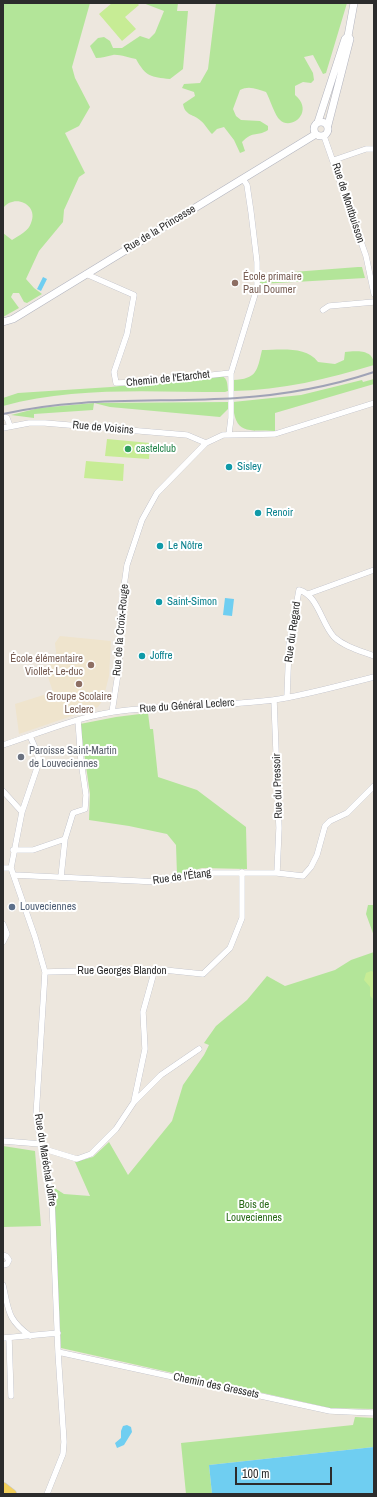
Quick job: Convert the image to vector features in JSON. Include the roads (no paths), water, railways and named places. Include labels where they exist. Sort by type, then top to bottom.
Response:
[{"type":"main road","points":[[3,1487],[12,1494]]},
{"type":"street","points":[[348,36],[345,39],[318,122],[314,127],[316,134],[324,136],[328,131],[328,124],[350,39],[348,36],[354,3]]},
{"type":"street","points":[[327,96],[335,99]]},
{"type":"street","points":[[318,122],[322,121],[328,124]]},
{"type":"street","name":"Rue de la Princesse","points":[[3,322],[13,319],[316,134]]},
{"type":"street","name":"Rue de Montbuisson","points":[[324,136],[334,160],[367,260],[374,294]]},
{"type":"street","points":[[334,160],[366,149],[374,149]]},
{"type":"street","points":[[229,434],[231,418],[231,373],[257,288],[251,212],[247,185],[243,179]]},
{"type":"street","points":[[367,260],[374,257]]},
{"type":"street","name":"Chemin de l'Etarchet","points":[[86,274],[134,295],[127,334],[114,372],[114,380],[118,384],[231,373]]},
{"type":"street","points":[[323,310],[329,306],[374,302]]},
{"type":"street","name":"Rue de la Croix-Rouge","points":[[112,712],[119,667],[120,613],[127,565],[132,545],[149,506],[157,493],[206,443],[217,437],[229,434],[275,434],[374,403]]},
{"type":"street","points":[[3,416],[7,418],[10,426]]},
{"type":"street","name":"Rue de Voisins","points":[[3,428],[45,423],[187,435],[206,443]]},
{"type":"street","points":[[374,570],[308,594],[334,636],[348,646],[374,656]]},
{"type":"street","name":"Rue du Regard","points":[[287,697],[289,645],[299,590],[308,594]]},
{"type":"street","name":"Rue du Général Leclerc","points":[[3,745],[30,736],[52,726],[112,712],[158,707],[207,706],[274,700],[374,677]]},
{"type":"street","name":"Rue du Pressoir","points":[[274,700],[279,828],[277,873]]},
{"type":"street","points":[[61,877],[65,839],[73,813],[85,810],[86,795],[81,761],[78,720]]},
{"type":"street","points":[[3,868],[11,868],[13,850],[22,812],[39,762],[30,736]]},
{"type":"street","name":"Rue de l'Étang","points":[[14,874],[159,882],[200,873],[277,873],[303,876],[311,867],[317,855],[325,826],[330,821],[347,814],[374,786]]},
{"type":"street","points":[[3,791],[22,812]]},
{"type":"street","points":[[13,850],[32,850],[65,839]]},
{"type":"street","name":"Rue du Maréchal Joffre","points":[[11,868],[35,937],[45,972],[36,1116],[52,1200],[58,1352],[64,1450],[46,1494]]},
{"type":"street","name":"Rue Georges Blandon","points":[[45,972],[155,969],[203,974],[230,948],[242,918],[242,872]]},
{"type":"street","points":[[3,924],[7,934],[3,942]]},
{"type":"street","points":[[134,1102],[145,1049],[143,1012],[155,969]]},
{"type":"street","points":[[3,1141],[41,1146],[77,1159],[91,1154],[116,1129],[134,1102],[160,1075],[199,1049]]},
{"type":"street","points":[[3,1256],[6,1256],[9,1260],[7,1264],[3,1265]]},
{"type":"street","points":[[3,1285],[11,1318],[18,1327],[30,1336]]},
{"type":"street","points":[[11,1396],[6,1338],[58,1333]]},
{"type":"street","name":"Chemin des Gressets","points":[[58,1352],[330,1411],[374,1413]]},
{"type":"water","points":[[43,277],[47,279],[41,291],[37,289]]},
{"type":"water","points":[[225,598],[234,599],[232,616],[223,615]]},
{"type":"water","points":[[127,1425],[131,1427],[132,1432],[124,1445],[117,1448],[115,1443],[121,1438],[123,1426]]},
{"type":"water","points":[[374,1447],[374,1494],[212,1494],[209,1465]]},
{"type":"railway","points":[[3,414],[32,408],[90,402],[237,398],[271,395],[306,390],[374,372]]},
{"type":"place","name":"École primaire Paul Doumer","points":[[235,283]]},
{"type":"place","name":"castelclub","points":[[128,449]]},
{"type":"place","name":"Sisley","points":[[229,467]]},
{"type":"place","name":"Renoir","points":[[258,513]]},
{"type":"place","name":"Le Nôtre","points":[[160,546]]},
{"type":"place","name":"Saint-Simon","points":[[159,602]]},
{"type":"place","name":"Joffre","points":[[142,656]]},
{"type":"place","name":"École élémentaire Viollet- Le-duc","points":[[91,665]]},
{"type":"place","name":"Groupe Scolaire Leclerc","points":[[79,684]]},
{"type":"place","name":"Paroisse Saint-Martin de Louveciennes","points":[[21,757]]},
{"type":"place","name":"Louveciennes","points":[[12,907]]},
{"type":"park label","name":"Bois de Louveciennes","points":[[254,1211]]}]
